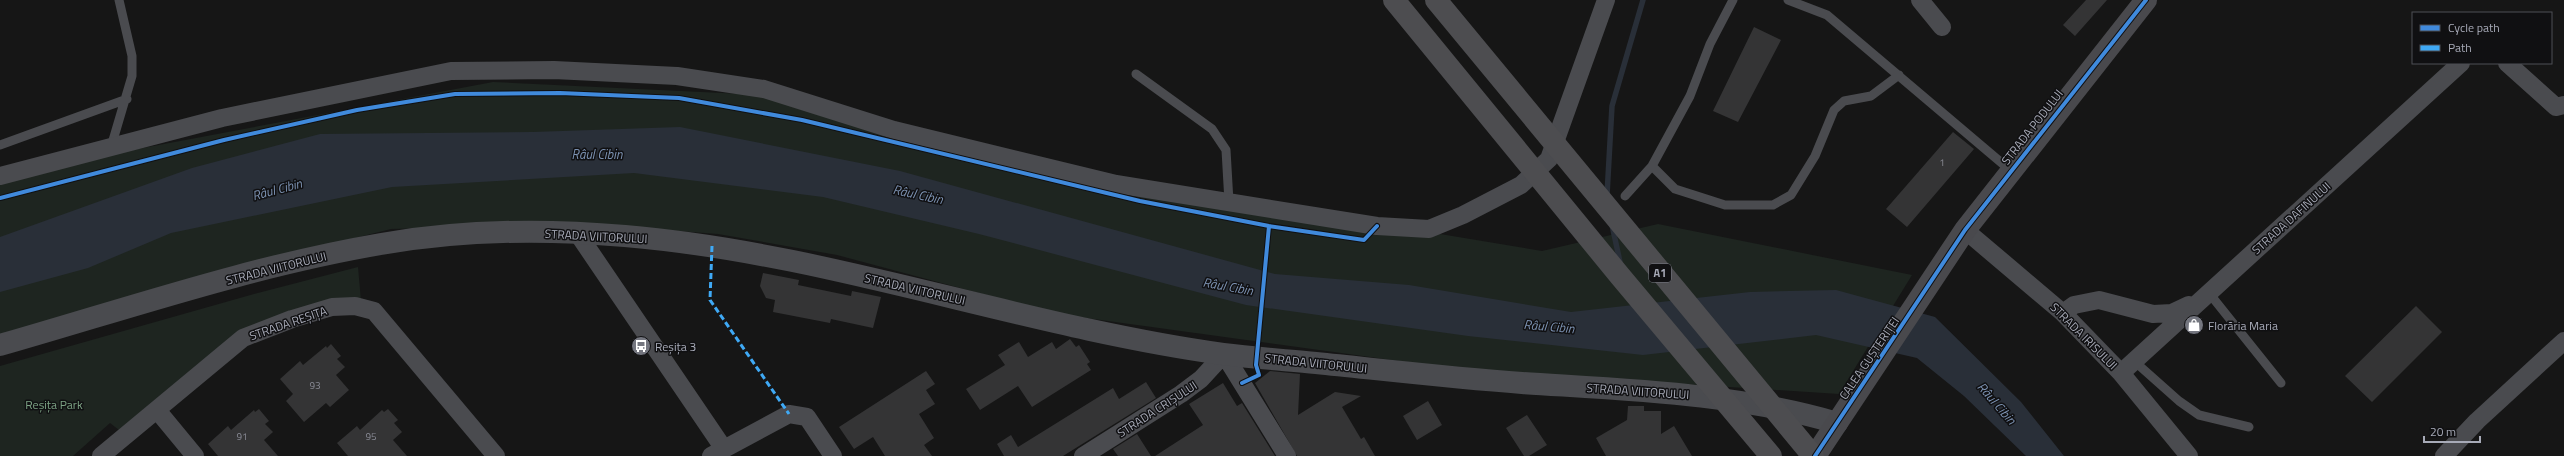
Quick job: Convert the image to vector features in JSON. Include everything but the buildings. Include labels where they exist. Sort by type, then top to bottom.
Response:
[{"type":"highway","points":[[1394,0],[1484,108],[1620,276],[1771,456]]},
{"type":"highway","name":"A1","points":[[1436,0],[1814,456]]},
{"type":"main road","name":"STRADA PODULUI","points":[[1938,271],[1965,230],[2137,3]]},
{"type":"main road","name":"CALEA GUȘTERIȚEI","points":[[1814,456],[1938,271]]},
{"type":"street","points":[[0,176],[222,118],[451,71],[554,70],[677,76],[764,89],[894,130],[1116,184],[1377,226],[1429,229],[1463,216],[1520,185],[1549,159],[1606,0]]},
{"type":"street","points":[[1920,0],[1942,27]]},
{"type":"street","name":"STRADA DAFINULUI","points":[[2127,367],[2461,64]]},
{"type":"street","points":[[2508,64],[2556,106],[2564,105]]},
{"type":"street","name":"STRADA IRISULUI","points":[[1965,230],[2127,367],[2189,456]]},
{"type":"street","name":"STRADA VIITORULUI","points":[[0,344],[271,268],[385,243],[436,237],[509,233],[578,234],[668,240],[754,253],[832,269],[1073,326],[1224,354],[1461,379],[1678,393],[1790,409],[1837,423]]},
{"type":"street","points":[[578,234],[718,452],[789,414],[807,417],[833,456]]},
{"type":"street","points":[[2063,313],[2074,305],[2099,300],[2153,314],[2172,313],[2203,297]]},
{"type":"street","name":"STRADA REȘIȚA","points":[[101,456],[243,338],[292,319],[332,307],[355,306],[374,311],[496,456]]},
{"type":"street","points":[[2444,456],[2477,421],[2564,341]]},
{"type":"street","points":[[1224,354],[1287,456]]},
{"type":"street","name":"STRADA CRIȘULUI","points":[[1083,456],[1181,394],[1201,379],[1224,354]]},
{"type":"street","points":[[157,410],[195,456]]},
{"type":"lane","points":[[111,147],[127,99],[132,76],[132,56],[119,0]]},
{"type":"lane","points":[[1625,196],[1652,166],[1690,96],[1710,44],[1733,0]]},
{"type":"lane","points":[[1788,0],[1827,15],[2010,170]]},
{"type":"lane","points":[[1136,74],[1212,128],[1226,150],[1230,202]]},
{"type":"lane","points":[[1652,166],[1675,189],[1725,205],[1773,205],[1791,195],[1815,156],[1834,110],[1844,101],[1871,96],[1899,75]]},
{"type":"lane","points":[[0,145],[127,99]]},
{"type":"lane","points":[[2203,297],[2281,383]]},
{"type":"lane","points":[[2127,367],[2199,415],[2249,427]]},
{"type":"green space","points":[[493,82],[765,95],[1206,202],[1260,204],[1542,251],[1658,224],[1912,275],[1839,394],[1465,370],[1057,314],[837,255],[718,234],[584,224],[391,229],[263,261],[0,336],[0,183],[63,163]]},
{"type":"green space","name":"Reșița Park","points":[[358,267],[361,301],[239,334],[198,364],[119,430],[110,423],[73,456],[0,456],[0,366],[254,294]]},
{"type":"water","name":"Râul Cibin","points":[[680,127],[900,171],[1275,274],[1409,285],[1571,312],[1750,292],[1836,290],[1935,317],[2021,402],[2064,456],[2026,456],[1964,396],[1917,358],[1816,335],[1643,355],[1468,336],[1246,305],[979,234],[823,197],[634,173],[392,187],[171,233],[88,268],[0,292],[0,237],[192,168],[320,134],[533,132]]},
{"type":"waterway","points":[[1607,195],[1612,106],[1643,0]]},
{"type":"waterway","points":[[1612,225],[1620,262]]},
{"type":"marked path","points":[[712,246],[710,300],[789,414]]},
{"type":"cycle path","points":[[1815,456],[1965,230],[2146,0]]},
{"type":"cycle path","points":[[0,198],[224,140],[357,110],[455,94],[560,93],[679,98],[802,120],[1140,201],[1269,226],[1364,240],[1377,226]]},
{"type":"cycle path","points":[[1242,383],[1259,375],[1256,365],[1269,226]]},
{"type":"place","name":"Florăria Maria","points":[[2194,325]]},
{"type":"place","name":"Reșița 3","points":[[641,346]]}]
